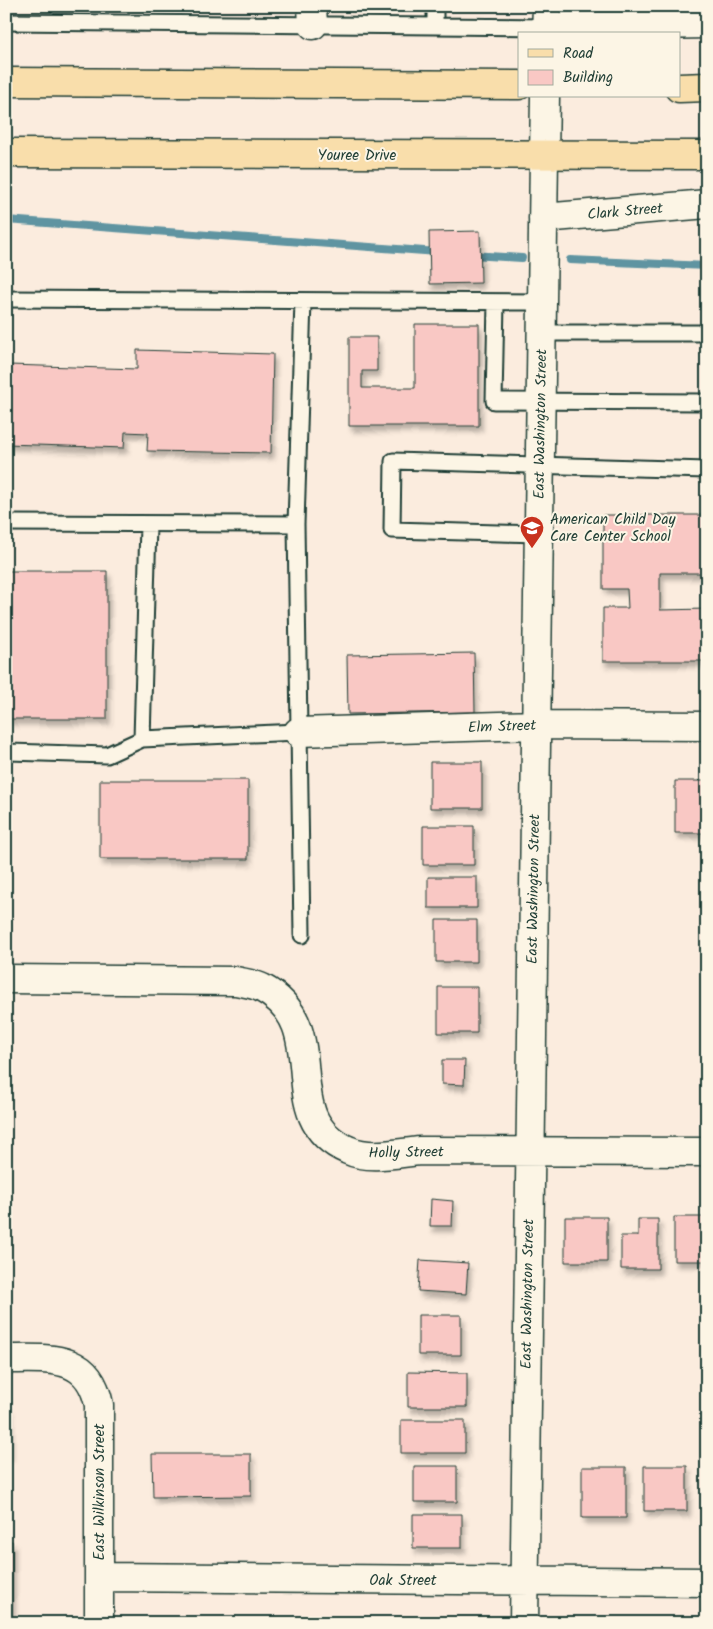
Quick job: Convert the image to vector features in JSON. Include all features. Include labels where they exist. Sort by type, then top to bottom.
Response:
[{"type":"main road","points":[[6,82],[518,86]]},
{"type":"main road","points":[[680,88],[707,87]]},
{"type":"main road","name":"Youree Drive","points":[[6,153],[707,155]]},
{"type":"street","points":[[546,22],[707,24]]},
{"type":"street","name":"East Washington Street","points":[[524,1623],[523,1580],[535,725],[546,98]]},
{"type":"street","name":"Clark Street","points":[[543,218],[707,204]]},
{"type":"street","name":"Elm Street","points":[[298,732],[535,725],[707,726]]},
{"type":"street","name":"Holly Street","points":[[6,979],[236,981],[261,987],[282,1001],[297,1022],[303,1046],[306,1098],[312,1118],[328,1137],[348,1151],[373,1155],[420,1151],[707,1152]]},
{"type":"street","name":"East Wilkinson Street","points":[[6,1359],[67,1361],[85,1372],[96,1390],[99,1405],[99,1623]]},
{"type":"street","name":"Oak Street","points":[[99,1577],[707,1582]]},
{"type":"lane","points":[[435,6],[435,26]]},
{"type":"lane","points":[[6,22],[312,16],[435,26],[546,22]]},
{"type":"lane","points":[[6,299],[542,302]]},
{"type":"lane","points":[[302,935],[296,524],[303,301]]},
{"type":"lane","points":[[496,302],[494,401],[707,402]]},
{"type":"lane","points":[[542,333],[707,333]]},
{"type":"lane","points":[[538,534],[392,530],[393,461],[707,470]]},
{"type":"lane","points":[[6,523],[148,525],[296,524]]},
{"type":"lane","points":[[142,739],[148,525]]},
{"type":"lane","points":[[6,749],[9,752],[107,756],[142,739],[298,732]]},
{"type":"building","points":[[480,231],[481,283],[430,284],[429,232]]},
{"type":"building","points":[[415,324],[479,324],[479,426],[349,426],[349,337],[377,337],[377,371],[362,371],[362,388],[415,388]]},
{"type":"building","points":[[137,350],[273,354],[271,453],[147,451],[148,433],[125,432],[124,448],[7,444],[9,365],[137,369]]},
{"type":"building","points":[[603,515],[707,515],[707,573],[660,573],[660,610],[707,609],[707,661],[603,661],[603,608],[628,608],[627,589],[603,589]]},
{"type":"building","points":[[6,571],[107,571],[107,719],[6,719]]},
{"type":"building","points":[[474,653],[475,712],[348,714],[347,655]]},
{"type":"building","points":[[430,762],[482,762],[482,808],[430,808]]},
{"type":"building","points":[[100,780],[248,780],[248,859],[100,859]]},
{"type":"building","points":[[675,781],[707,781],[707,833],[675,833]]},
{"type":"building","points":[[423,826],[474,826],[474,865],[423,865]]},
{"type":"building","points":[[428,877],[477,877],[477,908],[428,908]]},
{"type":"building","points":[[436,920],[477,920],[477,962],[436,962]]},
{"type":"building","points":[[438,987],[477,987],[477,1033],[438,1033]]},
{"type":"building","points":[[442,1060],[465,1060],[464,1085],[442,1084]]},
{"type":"building","points":[[431,1199],[453,1201],[452,1226],[430,1226]]},
{"type":"building","points":[[565,1217],[607,1217],[607,1262],[565,1262]]},
{"type":"building","points":[[674,1217],[707,1217],[707,1261],[674,1261]]},
{"type":"building","points":[[638,1219],[658,1219],[658,1269],[621,1269],[621,1236],[638,1236]]},
{"type":"building","points":[[420,1260],[468,1263],[466,1294],[418,1291]]},
{"type":"building","points":[[418,1315],[461,1315],[461,1355],[418,1355]]},
{"type":"building","points":[[408,1372],[467,1373],[467,1407],[408,1407]]},
{"type":"building","points":[[6,1408],[9,1408],[9,1456],[6,1456]]},
{"type":"building","points":[[401,1420],[465,1420],[465,1453],[401,1453]]},
{"type":"building","points":[[152,1454],[251,1454],[251,1496],[153,1497]]},
{"type":"building","points":[[414,1466],[457,1466],[457,1502],[414,1502]]},
{"type":"building","points":[[644,1466],[687,1466],[687,1511],[644,1511]]},
{"type":"building","points":[[582,1467],[626,1467],[626,1518],[582,1518]]},
{"type":"building","points":[[413,1514],[462,1514],[462,1548],[413,1548]]},
{"type":"building","points":[[6,1541],[12,1541],[12,1623],[6,1623]]},
{"type":"building","points":[[171,1620],[214,1620],[214,1623],[171,1623]]},
{"type":"waterway","points":[[6,220],[438,252]]},
{"type":"waterway","points":[[472,255],[522,258]]},
{"type":"waterway","points":[[570,260],[707,266]]},
{"type":"place","name":"American Child Day Care Center School","points":[[532,549]]}]
